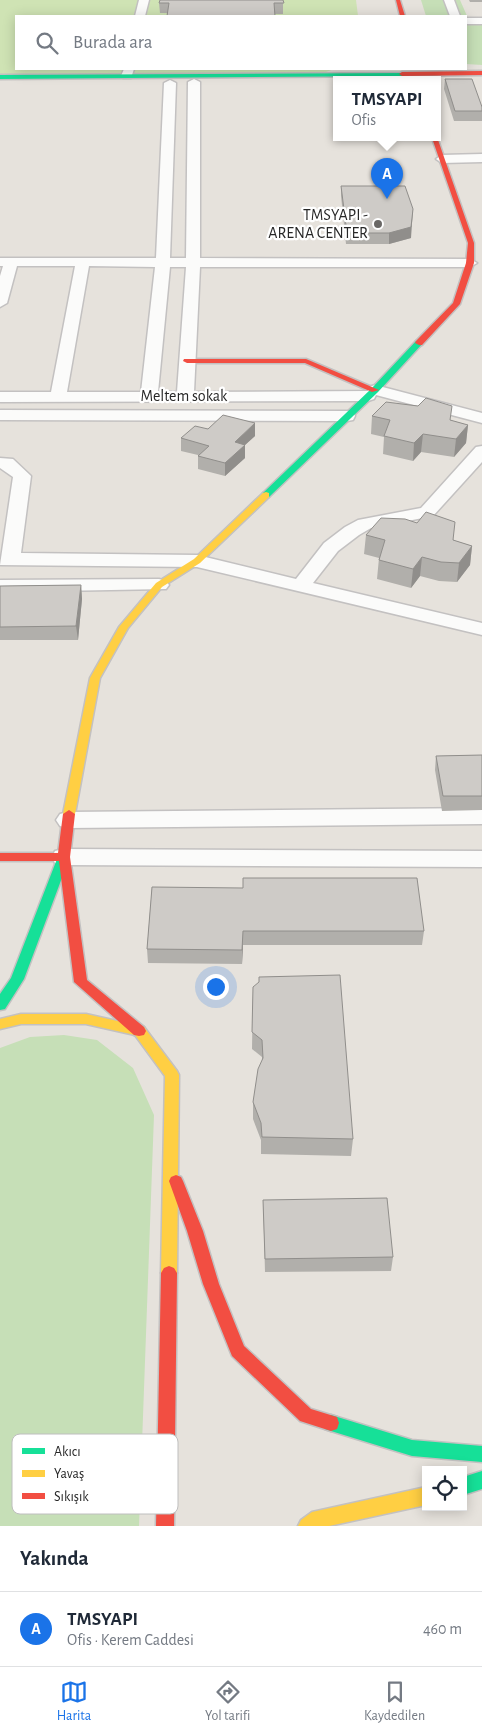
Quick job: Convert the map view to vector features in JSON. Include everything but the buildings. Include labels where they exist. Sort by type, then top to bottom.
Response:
[{"type":"street","points":[[140,15],[144,0]]},
{"type":"street","points":[[398,0],[403,15]]},
{"type":"street","points":[[450,0],[455,15]]},
{"type":"street","points":[[467,68],[482,69]]},
{"type":"street","points":[[304,74],[347,70]]},
{"type":"street","points":[[0,77],[128,72],[404,74],[423,76],[482,73]]},
{"type":"street","points":[[441,77],[482,80]]},
{"type":"street","points":[[185,396],[193,263],[194,82]]},
{"type":"street","points":[[148,396],[163,263],[170,83]]},
{"type":"street","points":[[0,84],[333,83]]},
{"type":"street","points":[[166,1434],[172,1075],[139,1032],[81,982],[64,858],[68,820],[95,678],[124,627],[159,585],[198,561],[372,393],[456,304],[474,254],[436,141]]},
{"type":"street","points":[[442,159],[482,158]]},
{"type":"street","points":[[0,303],[5,262],[193,263],[474,254]]},
{"type":"street","points":[[58,396],[83,262]]},
{"type":"street","points":[[187,361],[306,361],[372,393]]},
{"type":"street","name":"Meltem sokak","points":[[0,396],[372,393],[482,418]]},
{"type":"street","name":"Meltem sokak","points":[[0,415],[347,416]]},
{"type":"street","points":[[300,587],[331,547],[352,531],[365,524],[427,512],[482,450]]},
{"type":"street","points":[[0,463],[7,464],[22,476],[5,560],[198,561],[300,587],[482,629]]},
{"type":"street","points":[[0,586],[159,585]]},
{"type":"street","points":[[68,820],[482,816]]},
{"type":"street","points":[[0,857],[482,859]]},
{"type":"street","points":[[0,1005],[17,979],[64,858]]},
{"type":"street","points":[[0,1024],[21,1019],[86,1019],[139,1032]]},
{"type":"street","points":[[170,1168],[195,1231],[211,1284],[238,1351],[306,1415],[412,1448],[482,1454]]},
{"type":"street","points":[[467,1485],[482,1480]]},
{"type":"street","points":[[307,1526],[312,1521],[422,1497]]},
{"type":"green space","points":[[0,0],[356,0],[358,15],[15,15],[15,70],[331,70],[326,72],[0,74]]},
{"type":"green space","points":[[421,0],[460,0],[467,15],[426,15]]},
{"type":"green space","points":[[467,16],[471,25],[482,25],[482,65],[467,64]]},
{"type":"green space","points":[[64,1035],[97,1040],[133,1068],[154,1115],[142,1434],[12,1434],[12,1514],[139,1514],[139,1526],[0,1526],[0,1048],[30,1037]]},
{"type":"traffic: fast","points":[[0,77],[402,74]]},
{"type":"traffic: fast","points":[[266,495],[375,390],[419,343]]},
{"type":"traffic: fast","points":[[0,1005],[17,979],[63,859]]},
{"type":"traffic: fast","points":[[331,1423],[412,1448],[482,1454]]},
{"type":"traffic: fast","points":[[467,1485],[482,1480]]},
{"type":"traffic: slow","points":[[69,814],[95,678],[124,627],[159,585],[197,561],[266,495]]},
{"type":"traffic: slow","points":[[0,1024],[21,1019],[86,1019],[139,1031],[172,1075],[169,1273]]},
{"type":"traffic: slow","points":[[307,1526],[312,1521],[422,1497]]},
{"type":"traffic: jam","points":[[398,0],[403,15]]},
{"type":"traffic: jam","points":[[402,74],[482,73]]},
{"type":"traffic: jam","points":[[419,343],[456,304],[470,263],[471,243],[436,141]]},
{"type":"traffic: jam","points":[[187,361],[306,361],[375,390]]},
{"type":"traffic: jam","points":[[69,814],[64,857],[81,982],[139,1031]]},
{"type":"traffic: jam","points":[[0,857],[64,857]]},
{"type":"traffic: jam","points":[[176,1181],[195,1231],[211,1284],[238,1351],[306,1415],[331,1423]]},
{"type":"traffic: jam","points":[[166,1434],[169,1273]]},
{"type":"traffic: jam","points":[[165,1514],[165,1526]]},
{"type":"place","name":"TMSYAPI","points":[[387,199]]},
{"type":"place","name":"TMSYAPI - ARENA CENTER","points":[[378,224]]}]
